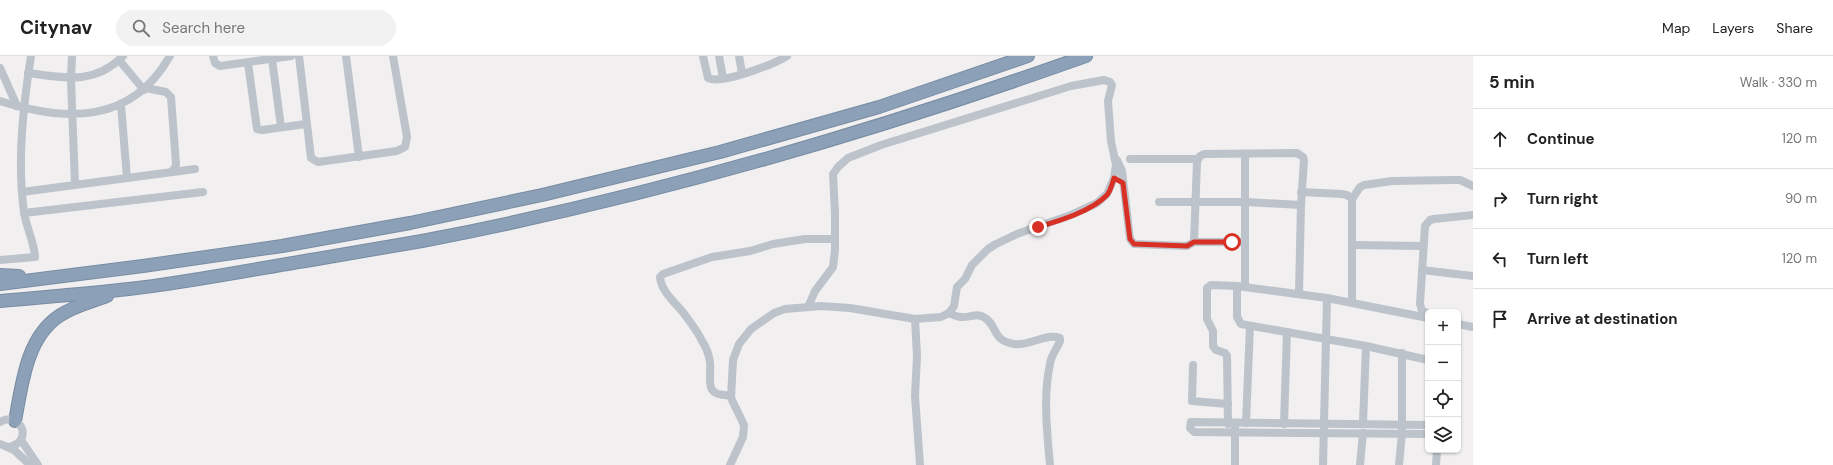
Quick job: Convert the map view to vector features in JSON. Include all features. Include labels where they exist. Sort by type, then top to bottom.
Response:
[{"type":"highway","points":[[0,284],[143,266],[282,246],[410,223],[542,195],[720,152],[879,107],[1028,56]]},
{"type":"highway","points":[[0,301],[131,289],[423,241],[580,207],[740,166],[874,128],[984,92],[1086,56]]},
{"type":"highway","points":[[0,275],[38,279]]},
{"type":"highway","points":[[15,421],[30,356],[47,328],[58,316],[74,308],[131,289]]},
{"type":"street","points":[[0,260],[35,257],[24,213],[21,158],[20,107],[31,56]]},
{"type":"street","points":[[72,56],[71,79],[75,185]]},
{"type":"street","points":[[0,101],[20,107],[73,115],[92,113],[121,105],[145,89],[161,71],[170,56]]},
{"type":"street","points":[[213,56],[215,63],[218,66],[292,56]]},
{"type":"street","points":[[299,56],[311,158],[315,161],[322,162],[397,151],[404,148],[406,144],[406,137],[392,56]]},
{"type":"street","points":[[346,56],[359,157]]},
{"type":"street","points":[[703,56],[707,77],[710,79],[723,78],[742,73],[768,65],[788,56]]},
{"type":"street","points":[[719,56],[723,78]]},
{"type":"street","points":[[739,56],[742,73]]},
{"type":"street","points":[[766,56],[768,65]]},
{"type":"street","points":[[28,73],[71,79],[92,75],[105,70],[121,58],[145,89],[166,92],[171,97],[176,164],[175,168],[171,172]]},
{"type":"street","points":[[272,59],[281,127]]},
{"type":"street","points":[[248,62],[256,128],[262,130],[306,124]]},
{"type":"street","points":[[0,68],[20,107]]},
{"type":"street","points":[[730,465],[743,437],[744,425],[731,395],[733,360],[736,351],[745,336],[774,313],[808,307],[835,306],[915,319],[941,317],[949,313],[954,306],[956,289],[965,279],[972,265],[988,249],[1017,234],[1059,221],[1097,203],[1107,194],[1114,178],[1115,158],[1108,101],[1111,83],[1106,80],[1071,86],[882,145],[848,158],[838,166],[833,174],[835,239],[832,267],[815,291],[808,307]]},
{"type":"street","points":[[121,105],[127,178]]},
{"type":"street","points":[[1194,242],[1198,159],[1200,156],[1204,154],[1293,152],[1300,154],[1304,160],[1301,205],[1299,293]]},
{"type":"street","points":[[1245,154],[1245,242],[1237,317],[1241,324],[1326,338],[1402,353],[1425,359]]},
{"type":"street","points":[[1115,158],[1121,167],[1132,243],[1136,245],[1187,246],[1194,242],[1245,242]]},
{"type":"street","points":[[1130,159],[1198,159]]},
{"type":"street","points":[[22,192],[195,170]]},
{"type":"street","points":[[1114,178],[1123,183]]},
{"type":"street","points":[[1352,303],[1352,199],[1360,187],[1364,185],[1392,181],[1460,180],[1473,186]]},
{"type":"street","points":[[24,213],[203,192]]},
{"type":"street","points":[[1302,192],[1342,194],[1347,195],[1352,199]]},
{"type":"street","points":[[1159,202],[1246,202],[1301,205]]},
{"type":"street","points":[[1425,312],[1422,311],[1420,304],[1425,226],[1430,220],[1473,215]]},
{"type":"street","points":[[731,395],[721,395],[710,387],[708,382],[709,356],[702,341],[685,315],[660,282],[660,277],[663,274],[712,257],[750,251],[785,242],[820,238],[835,239]]},
{"type":"street","points":[[1353,245],[1423,246]]},
{"type":"street","points":[[1422,270],[1473,276]]},
{"type":"street","points":[[1235,465],[1232,426],[1228,404],[1227,356],[1222,351],[1214,349],[1213,346],[1213,331],[1207,319],[1207,288],[1211,285],[1241,286],[1299,293],[1425,317]]},
{"type":"street","points":[[1323,465],[1327,298]]},
{"type":"street","points":[[949,313],[961,317],[975,315],[982,316],[989,321],[998,337],[1010,343],[1020,344],[1048,337],[1060,338],[1050,363],[1047,396],[1046,412],[1050,465]]},
{"type":"street","points":[[915,319],[917,356],[915,396],[920,465]]},
{"type":"street","points":[[1461,325],[1473,327]]},
{"type":"street","points":[[1246,423],[1250,326]]},
{"type":"street","points":[[1284,424],[1287,332]]},
{"type":"street","points":[[1363,423],[1366,346]]},
{"type":"street","points":[[1399,465],[1402,433],[1402,353]]},
{"type":"street","points":[[1193,365],[1192,401],[1228,404]]},
{"type":"street","points":[[0,422],[10,419],[15,421],[22,428],[23,436],[16,445],[3,448]]},
{"type":"street","points":[[1232,426],[1246,423],[1363,423],[1425,425]]},
{"type":"street","points":[[1205,427],[1232,426],[1324,433],[1425,434]]},
{"type":"street","points":[[1360,465],[1363,433]]},
{"type":"street","points":[[21,440],[38,465]]},
{"type":"street","points":[[3,448],[23,457],[30,465]]},
{"type":"street","points":[[1436,465],[1437,453]]},
{"type":"route","points":[[1038,227],[1059,221],[1097,203],[1110,190],[1114,178],[1123,183],[1130,229],[1130,241],[1132,243],[1136,245],[1187,246],[1193,242],[1232,242]]}]
